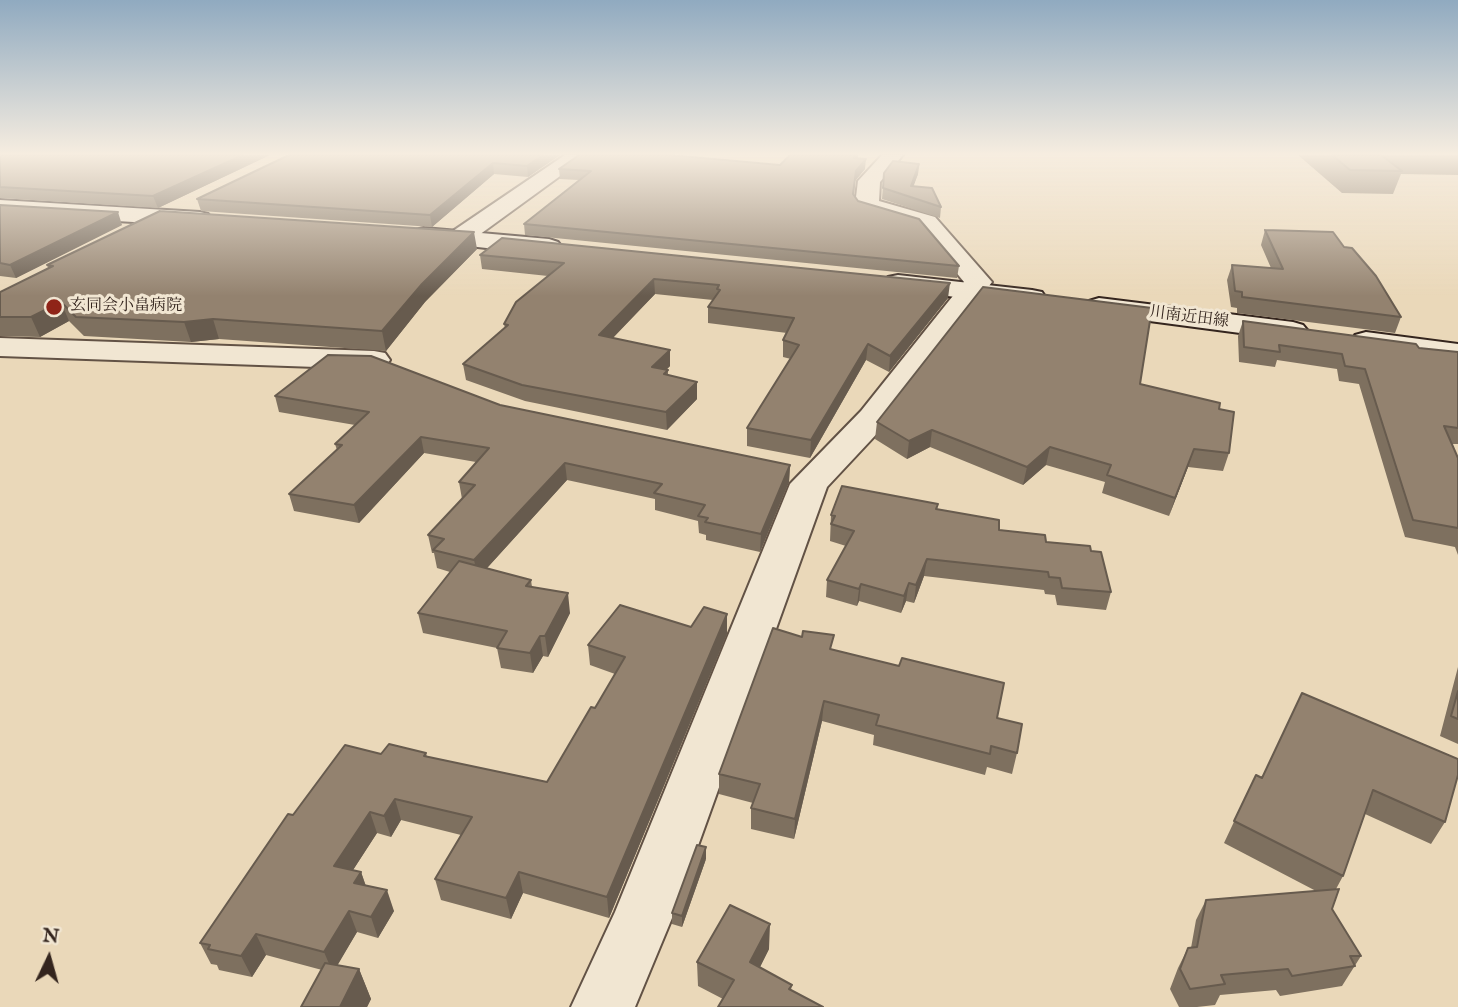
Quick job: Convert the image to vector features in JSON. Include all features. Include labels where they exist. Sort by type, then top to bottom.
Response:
[{"type":"street","points":[[116,240],[196,202]]},
{"type":"street","points":[[459,237],[510,202]]},
{"type":"street","points":[[603,1007],[642,918],[809,484],[800,470],[873,418],[978,282],[927,222],[866,205],[866,202]]},
{"type":"street","points":[[0,207],[230,221]]},
{"type":"street","points":[[405,234],[570,249]]},
{"type":"street","name":"川南近田線","points":[[876,280],[1315,334]]},
{"type":"street","points":[[1343,338],[1458,353]]},
{"type":"street","points":[[0,347],[379,360],[403,370]]},
{"type":"building","points":[[241,202],[446,202],[430,215]]},
{"type":"building","points":[[552,202],[861,202],[919,219],[959,266],[524,224]]},
{"type":"building","points":[[926,202],[939,202],[941,207]]},
{"type":"building","points":[[0,205],[118,212],[10,265],[0,263]]},
{"type":"building","points":[[160,211],[474,232],[422,284],[382,331],[213,319],[184,322],[76,317],[61,302],[31,317],[0,317],[0,292],[53,266],[47,265]]},
{"type":"building","points":[[1265,230],[1333,232],[1344,247],[1352,248],[1376,276],[1401,317],[1242,297],[1242,292],[1235,291],[1232,265],[1283,269]]},
{"type":"building","points":[[502,238],[950,283],[890,356],[868,344],[811,440],[747,428],[799,345],[783,340],[794,318],[708,307],[720,290],[717,289],[719,285],[654,279],[599,335],[670,350],[652,367],[668,370],[664,374],[697,382],[666,412],[522,385],[463,364],[508,325],[504,324],[516,302],[564,263],[480,255]]},
{"type":"building","points":[[983,287],[1152,308],[1140,384],[1220,403],[1219,409],[1234,412],[1229,453],[1194,449],[1175,498],[1107,475],[1111,465],[1050,447],[1027,467],[932,430],[909,441],[877,422]]},
{"type":"building","points":[[1243,321],[1458,352],[1458,428],[1444,426],[1458,458],[1458,528],[1413,520],[1365,369],[1345,366],[1342,354],[1279,345],[1280,352],[1244,347]]},
{"type":"building","points":[[328,355],[371,356],[500,405],[790,465],[761,534],[705,522],[708,518],[698,516],[705,505],[654,493],[662,484],[565,463],[474,560],[433,550],[444,539],[428,535],[475,485],[459,482],[489,448],[421,437],[354,505],[289,494],[342,445],[335,444],[369,412],[275,396]]},
{"type":"building","points":[[842,486],[938,504],[936,509],[999,520],[999,530],[1045,535],[1046,542],[1090,546],[1091,551],[1101,552],[1111,592],[1062,588],[1060,578],[1049,577],[1048,572],[927,559],[916,585],[909,583],[904,596],[861,584],[859,589],[827,580],[854,531],[831,524],[835,516],[831,515]]},
{"type":"building","points":[[459,561],[531,580],[526,586],[568,593],[545,636],[540,636],[530,653],[497,648],[507,631],[418,613]]},
{"type":"building","points":[[620,605],[691,627],[704,607],[727,614],[607,897],[519,872],[506,898],[435,879],[472,817],[395,799],[384,816],[370,812],[334,866],[361,872],[354,883],[387,890],[371,917],[349,911],[324,952],[256,934],[241,956],[208,949],[210,945],[200,943],[288,814],[293,815],[345,745],[381,754],[389,744],[426,753],[424,756],[547,782],[591,707],[595,708],[625,657],[588,645]]},
{"type":"building","points":[[773,628],[802,637],[803,631],[834,635],[830,649],[899,666],[902,658],[1004,683],[997,718],[1022,724],[1017,753],[991,746],[990,754],[876,725],[879,715],[824,701],[795,819],[751,808],[760,784],[719,774]]},
{"type":"building","points":[[1458,691],[1458,719],[1451,716]]},
{"type":"building","points":[[1302,693],[1458,759],[1458,775],[1445,822],[1373,790],[1343,876],[1234,821],[1256,775],[1262,778]]},
{"type":"building","points":[[697,845],[706,847],[682,916],[672,913]]},
{"type":"building","points":[[1339,889],[1332,909],[1361,956],[1350,956],[1355,966],[1292,976],[1288,969],[1221,975],[1225,984],[1190,989],[1180,969],[1188,948],[1197,947],[1206,900]]},
{"type":"building","points":[[730,905],[770,924],[750,962],[792,985],[789,989],[823,1007],[718,1007],[734,980],[697,962]]},
{"type":"building","points":[[325,963],[359,969],[340,1007],[301,1007]]},
{"type":"place","name":"玄同会小畠病院","points":[[54,307]]}]
